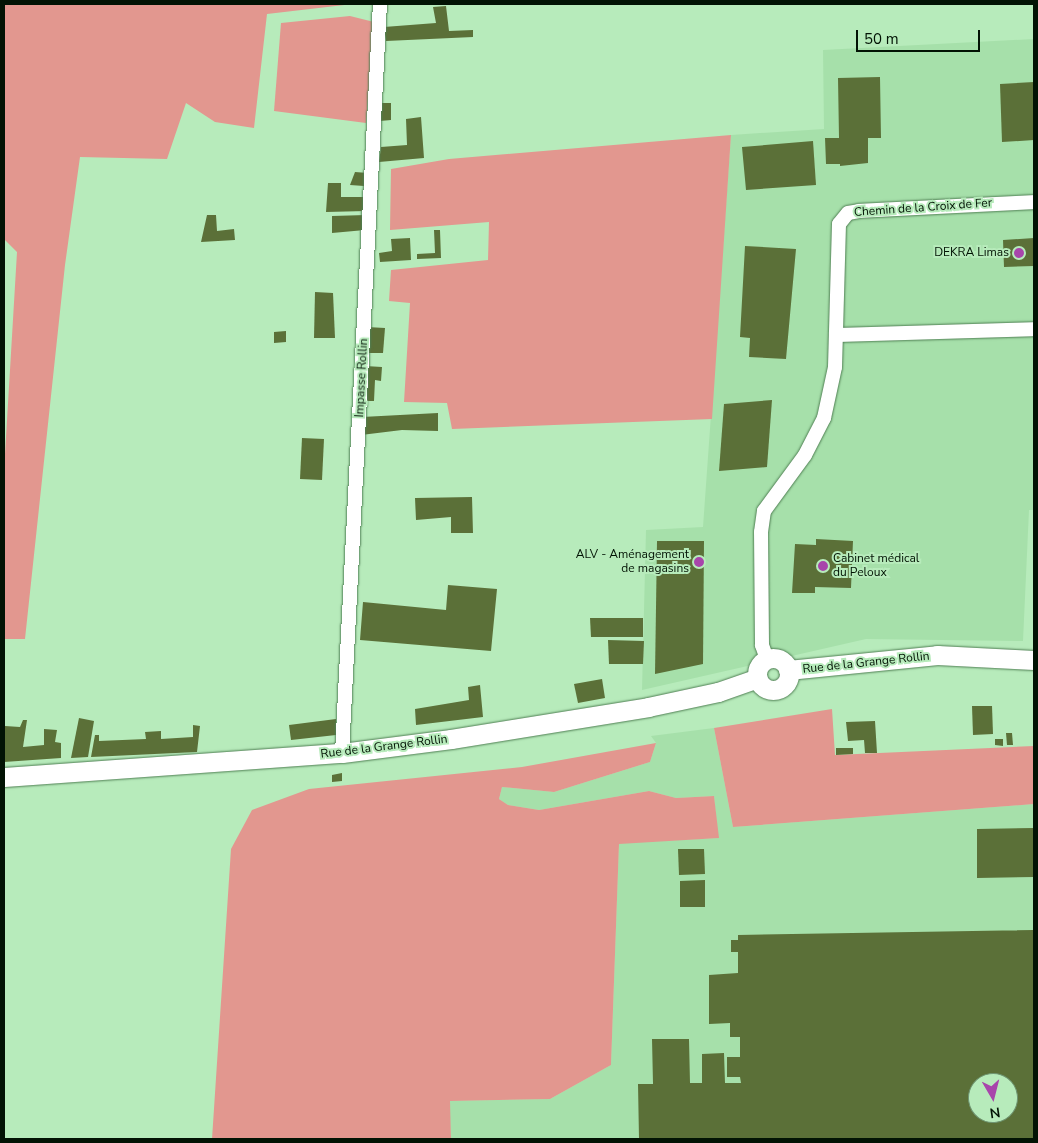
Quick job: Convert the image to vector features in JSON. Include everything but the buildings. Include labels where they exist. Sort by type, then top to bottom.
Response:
[{"type":"main road","name":"Rue de la Grange Rollin","points":[[788,670],[937,655],[1034,660]]},
{"type":"main road","points":[[767,659],[781,661],[788,670],[786,682],[777,689],[765,687],[758,678],[759,666],[767,659]]},
{"type":"main road","name":"Rue de la Grange Rollin","points":[[4,776],[342,753],[584,720],[718,692],[758,678]]},
{"type":"street","name":"Impasse Rollin","points":[[342,753],[380,4]]},
{"type":"street","name":"Chemin de la Croix de Fer","points":[[767,659],[762,645],[761,532],[764,511],[805,455],[824,418],[835,367],[836,236],[839,224],[848,213],[1034,202]]},
{"type":"street","points":[[836,336],[1034,329]]},
{"type":"shaded area","points":[[4,4],[353,4],[267,14],[254,128],[215,122],[186,103],[167,159],[80,157],[65,265],[25,639],[4,639],[4,471],[17,252],[4,239]]},
{"type":"shaded area","points":[[350,16],[374,22],[366,123],[274,111],[281,23]]},
{"type":"shaded area","points":[[1034,39],[1034,510],[1029,510],[1023,641],[866,639],[642,690],[646,530],[703,527],[731,135],[824,129],[823,50]]},
{"type":"shaded area","points":[[731,135],[712,419],[452,429],[447,403],[404,402],[410,303],[389,301],[391,270],[488,260],[489,222],[390,230],[391,169],[449,159]]},
{"type":"shaded area","points":[[832,709],[835,755],[1034,746],[1034,804],[733,827],[714,728]]},
{"type":"shaded area","points":[[714,728],[733,827],[1034,804],[1034,1139],[451,1139],[449,1101],[550,1099],[611,1065],[619,843],[718,838],[714,796],[676,798],[649,791],[539,810],[508,805],[499,799],[502,787],[554,792],[650,762],[656,743],[651,736]]},
{"type":"shaded area","points":[[656,743],[650,762],[554,792],[502,787],[499,799],[508,805],[539,810],[649,791],[676,798],[714,796],[719,838],[619,844],[611,1065],[550,1099],[450,1101],[451,1139],[212,1139],[231,849],[252,810],[309,789],[522,767]]},
{"type":"place","name":"DEKRA Limas","points":[[1019,253]]},
{"type":"place","name":"ALV - Aménagement de magasins","points":[[699,562]]},
{"type":"place","name":"Cabinet médical du Peloux","points":[[823,566]]}]
